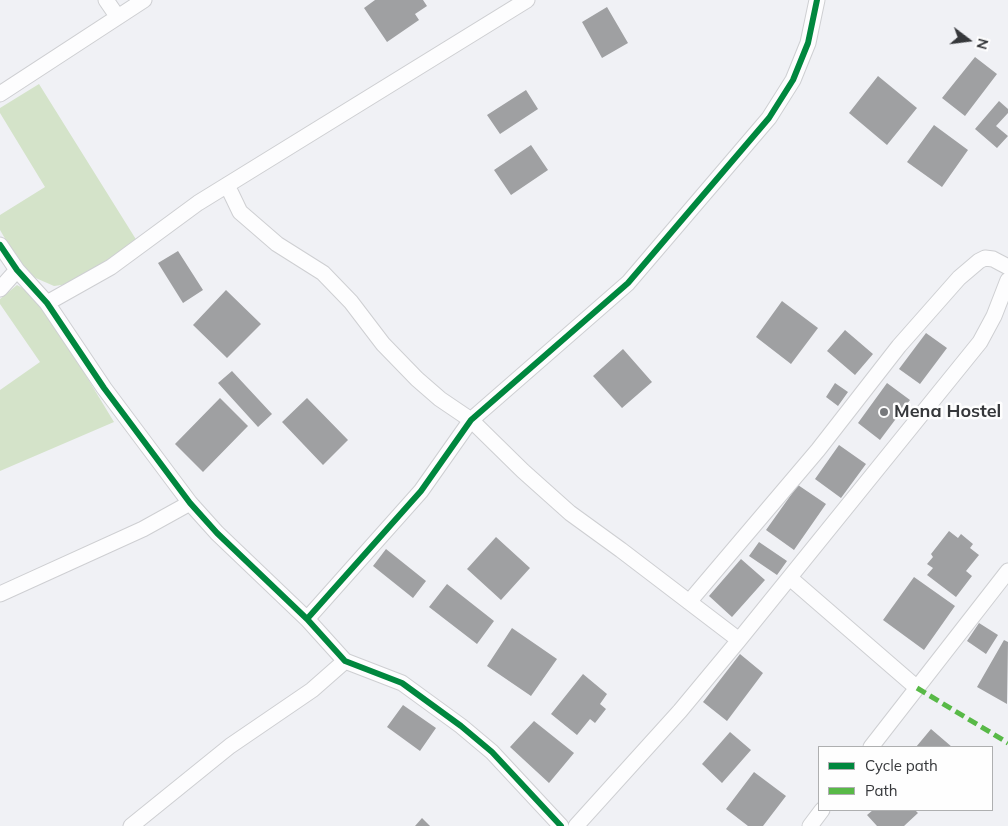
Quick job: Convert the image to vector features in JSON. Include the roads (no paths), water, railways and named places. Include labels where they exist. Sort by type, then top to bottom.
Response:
[{"type":"street","points":[[106,0],[117,16]]},
{"type":"street","points":[[0,94],[144,0]]},
{"type":"street","points":[[47,303],[111,267],[198,203],[527,0]]},
{"type":"street","points":[[307,618],[421,491],[471,420],[628,283],[769,118],[793,80],[808,43],[817,0]]},
{"type":"street","points":[[227,185],[240,212],[276,244],[323,273],[351,302],[383,344],[440,399],[471,420],[523,471],[570,513],[739,640]]},
{"type":"street","points":[[0,245],[18,270],[47,303],[104,388],[190,503],[217,533],[307,618],[345,661],[402,683],[461,726],[492,752],[561,826]]},
{"type":"street","points":[[688,602],[818,450],[898,346],[960,278],[985,258],[993,259],[1008,267]]},
{"type":"street","points":[[0,289],[18,270]]},
{"type":"street","points":[[576,826],[680,710],[739,640],[980,342],[994,316],[1008,280]]},
{"type":"street","points":[[0,594],[143,529],[190,503]]},
{"type":"street","points":[[872,746],[1008,571]]},
{"type":"street","points":[[790,578],[917,688]]},
{"type":"street","points":[[131,826],[230,746],[312,690],[345,661]]},
{"type":"street","points":[[810,826],[821,811]]},
{"type":"place","name":"Mena Hostel","points":[[884,412]]}]
